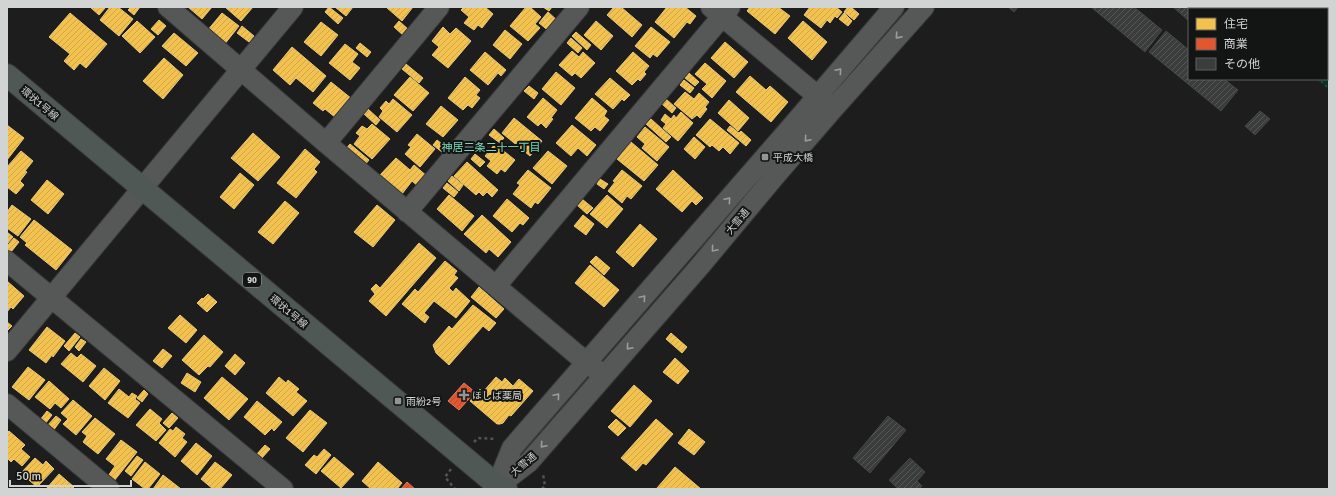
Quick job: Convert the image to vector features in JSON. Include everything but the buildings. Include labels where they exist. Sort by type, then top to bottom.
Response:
[{"type":"main road","name":"環状1号線","points":[[7,75],[499,488]]},
{"type":"street","points":[[168,7],[407,212],[604,376]]},
{"type":"street","points":[[7,351],[292,7]]},
{"type":"street","points":[[326,143],[439,7]]},
{"type":"street","points":[[407,212],[579,7]]},
{"type":"street","name":"大雪通","points":[[499,488],[512,448],[894,7]]},
{"type":"street","name":"大雪通","points":[[499,488],[528,462],[604,376],[700,266],[833,109],[924,7]]},
{"type":"street","points":[[496,286],[721,10],[833,109]]},
{"type":"street","points":[[7,261],[284,489]]},
{"type":"street","points":[[7,404],[109,489]]},
{"type":"path","points":[[478,438],[500,440]]},
{"type":"path","points":[[542,471],[545,486],[542,489]]},
{"type":"path","points":[[445,477],[455,489]]},
{"type":"green space","points":[[1230,7],[1329,7],[1329,90],[1317,80],[1328,80],[1328,8]]},
{"type":"place","name":"平成大橋","points":[[765,157]]},
{"type":"place","name":"ほしば薬局","points":[[464,395]]},
{"type":"place","name":"雨紛2号","points":[[398,401]]},
{"type":"district","name":"神居二条二十一丁目","points":[[491,147]]}]
